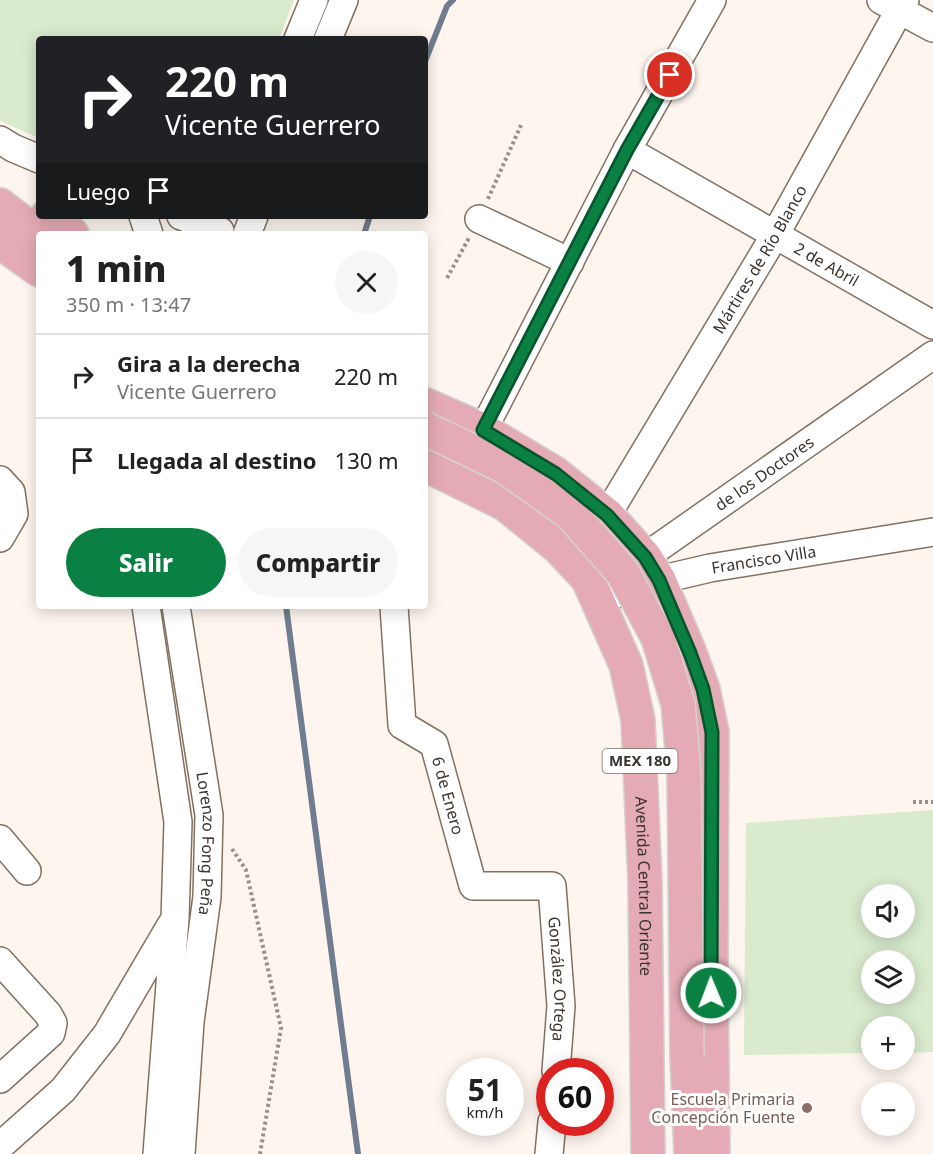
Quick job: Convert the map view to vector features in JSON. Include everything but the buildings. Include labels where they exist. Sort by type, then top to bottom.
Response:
[{"type":"main road","points":[[0,182],[36,208]]},
{"type":"main road","points":[[0,205],[36,233]]},
{"type":"main road","points":[[51,219],[68,231]]},
{"type":"main road","points":[[0,230],[36,257]]},
{"type":"main road","points":[[0,242],[36,268]]},
{"type":"main road","points":[[429,414],[483,430],[556,474],[607,515],[652,569],[696,671],[712,732],[713,1154]]},
{"type":"main road","points":[[429,414],[570,513],[623,573],[658,638],[678,704],[684,772],[675,1057],[665,1154]]},
{"type":"main road","points":[[428,452],[481,477],[537,510],[586,556],[627,617],[653,686],[664,759],[675,1057],[691,1154]]},
{"type":"main road","name":"Avenida Central Oriente","points":[[428,466],[506,504],[558,547],[593,590],[626,665],[638,720],[645,882],[648,1154]]},
{"type":"street","points":[[299,36],[314,0]]},
{"type":"street","points":[[329,36],[344,0]]},
{"type":"street","points":[[483,430],[627,150],[712,0]]},
{"type":"street","points":[[895,3],[933,28]]},
{"type":"street","name":"Mártires de Río Blanco","points":[[607,515],[775,235],[895,3]]},
{"type":"street","points":[[0,140],[36,158]]},
{"type":"street","name":"2 de Abril","points":[[627,150],[933,325]]},
{"type":"street","points":[[192,219],[221,227]]},
{"type":"street","points":[[479,219],[570,262]]},
{"type":"street","name":"de los Doctores","points":[[652,569],[933,355]]},
{"type":"street","points":[[0,480],[11,492],[14,514],[0,538]]},
{"type":"street","name":"Francisco Villa","points":[[593,590],[652,569],[710,568],[933,532]]},
{"type":"street","name":"Lorenzo Fong Peña","points":[[146,609],[178,822],[175,919],[181,1154]]},
{"type":"street","name":"Lorenzo Fong Peña","points":[[157,1154],[178,1022],[207,897],[209,815],[176,609]]},
{"type":"street","name":"6 de Enero","points":[[394,609],[402,724],[434,744],[472,886],[552,886]]},
{"type":"street","points":[[178,822],[209,815]]},
{"type":"street","points":[[0,839],[27,871]]},
{"type":"street","name":"González Ortega","points":[[552,886],[561,1006],[557,1058]]},
{"type":"street","points":[[0,1146],[63,1090],[107,1034],[175,919]]},
{"type":"street","points":[[0,961],[48,1014],[52,1023],[51,1033],[0,1079]]},
{"type":"street","points":[[123,1009],[178,1022]]},
{"type":"street","points":[[549,1154],[551,1136]]},
{"type":"path","points":[[913,802],[933,802]]},
{"type":"path","points":[[209,815],[246,870],[281,1028],[260,1154]]},
{"type":"green space","points":[[0,0],[294,0],[280,36],[36,36],[36,137],[0,121]]},
{"type":"green space","points":[[933,810],[933,1052],[915,1053],[915,1016],[861,1016],[861,1053],[744,1055],[746,823]]},
{"type":"waterway","points":[[428,54],[447,6],[453,0]]},
{"type":"waterway","points":[[365,231],[369,219]]},
{"type":"waterway","points":[[286,609],[358,1154]]},
{"type":"place","name":"Escuela Primaria Concepción Fuente","points":[[807,1108]]},
{"type":"route","points":[[670,75],[627,150],[483,430],[556,474],[607,515],[645,557],[659,580],[690,653],[703,689],[712,732],[711,993]]}]
